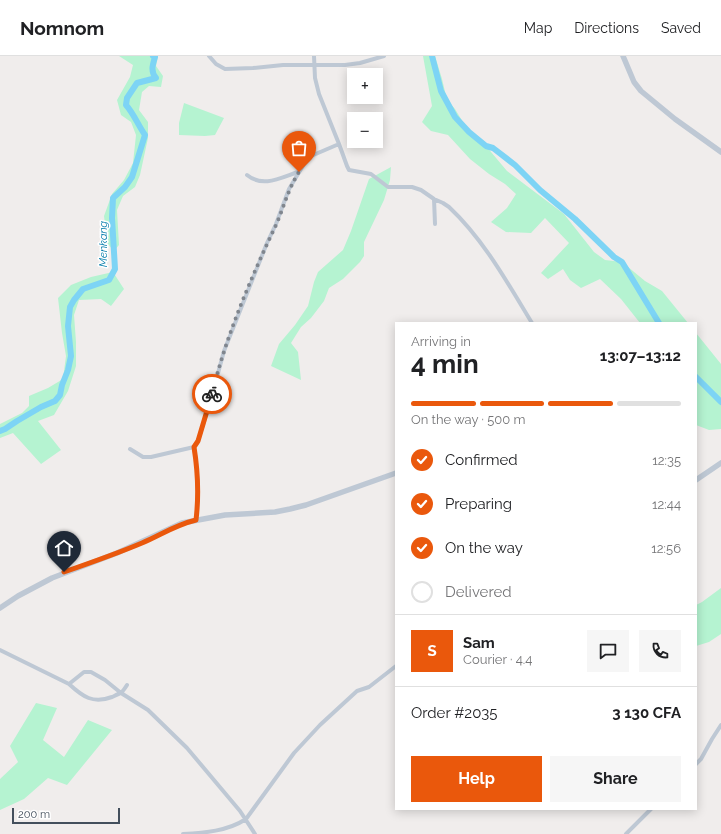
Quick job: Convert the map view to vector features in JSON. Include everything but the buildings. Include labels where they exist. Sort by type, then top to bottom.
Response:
[{"type":"street","points":[[209,56],[216,64],[225,69],[282,65],[334,66],[355,64],[384,56]]},
{"type":"street","points":[[314,56],[319,94],[346,166],[349,170],[371,174],[377,177],[388,187],[412,187],[449,207],[482,243],[531,322]]},
{"type":"street","points":[[623,56],[634,82],[641,91],[675,119],[721,152]]},
{"type":"street","points":[[196,520],[198,483],[194,447],[198,441],[211,399],[224,350],[289,189],[311,156],[339,144]]},
{"type":"street","points":[[247,175],[253,180],[259,182],[271,181],[299,172]]},
{"type":"street","points":[[434,199],[435,224]]},
{"type":"street","points":[[130,448],[146,458],[194,447]]},
{"type":"street","points":[[697,479],[721,463]]},
{"type":"street","points":[[0,608],[18,596],[64,572],[124,550],[178,525],[225,515],[262,513],[290,509],[395,473]]},
{"type":"street","points":[[0,650],[69,684],[82,695],[94,700],[102,700],[122,693],[127,685]]},
{"type":"street","points":[[183,834],[207,832],[224,828],[235,825],[246,819],[282,768],[320,725],[357,691],[369,687],[395,667]]},
{"type":"street","points":[[69,684],[81,674],[89,672],[105,680],[148,710],[187,748],[246,819],[255,834]]},
{"type":"street","points":[[697,763],[701,760],[712,739],[719,731],[721,725]]},
{"type":"street","points":[[626,834],[650,810]]},
{"type":"green space","points":[[119,56],[158,56],[156,66],[163,76],[161,87],[149,86],[142,92],[139,110],[148,122],[148,138],[140,175],[135,187],[123,196],[117,210],[119,245],[114,251],[107,243],[104,216],[112,194],[124,180],[133,163],[136,135],[131,122],[121,115],[117,100],[130,77],[133,65]]},
{"type":"green space","points":[[423,56],[435,56],[447,100],[455,109],[469,132],[486,146],[507,171],[564,214],[594,252],[605,260],[622,262],[645,281],[662,291],[687,322],[639,322],[621,299],[600,279],[581,288],[570,280],[563,269],[548,279],[541,273],[569,243],[545,218],[531,233],[506,232],[491,222],[507,208],[516,194],[505,184],[470,159],[448,135],[431,131],[422,122],[432,106]]},
{"type":"green space","points":[[184,103],[224,118],[215,135],[179,135],[179,123]]},
{"type":"green space","points":[[391,167],[390,180],[384,200],[364,242],[364,256],[343,279],[329,288],[324,301],[311,318],[301,327],[291,343],[298,352],[301,380],[271,366],[279,344],[308,306],[318,272],[343,250],[369,179]]},
{"type":"green space","points":[[113,272],[124,289],[111,306],[101,299],[79,300],[74,315],[76,366],[68,391],[54,415],[38,421],[61,450],[41,464],[13,433],[0,438],[0,424],[22,413],[29,406],[29,396],[48,388],[63,379],[66,356],[58,298],[71,285],[91,277]]},
{"type":"green space","points":[[697,334],[721,364],[721,429],[709,430],[697,425]]},
{"type":"green space","points":[[721,588],[721,634],[709,642],[697,646],[697,604]]},
{"type":"green space","points":[[36,703],[57,708],[43,740],[64,757],[88,720],[112,730],[67,785],[48,778],[24,799],[0,810],[0,779],[18,762],[10,746]]},
{"type":"waterway","name":"Menkang","points":[[0,431],[41,407],[55,401],[60,395],[71,356],[68,326],[70,307],[83,289],[109,280],[115,269],[112,218],[113,198],[125,187],[132,177],[145,135],[126,105],[127,98],[137,83],[156,78],[153,70],[155,57],[153,56]]},
{"type":"waterway","points":[[432,56],[441,91],[455,117],[469,132],[486,146],[493,148],[515,165],[540,190],[575,219],[614,257],[622,262],[658,322]]},
{"type":"waterway","points":[[697,378],[721,402]]},
{"type":"way so far","points":[[212,394],[224,350],[289,189],[299,172]]},
{"type":"route","points":[[64,572],[100,560],[144,542],[182,523],[196,520],[198,476],[194,447],[198,441],[212,394]]}]
